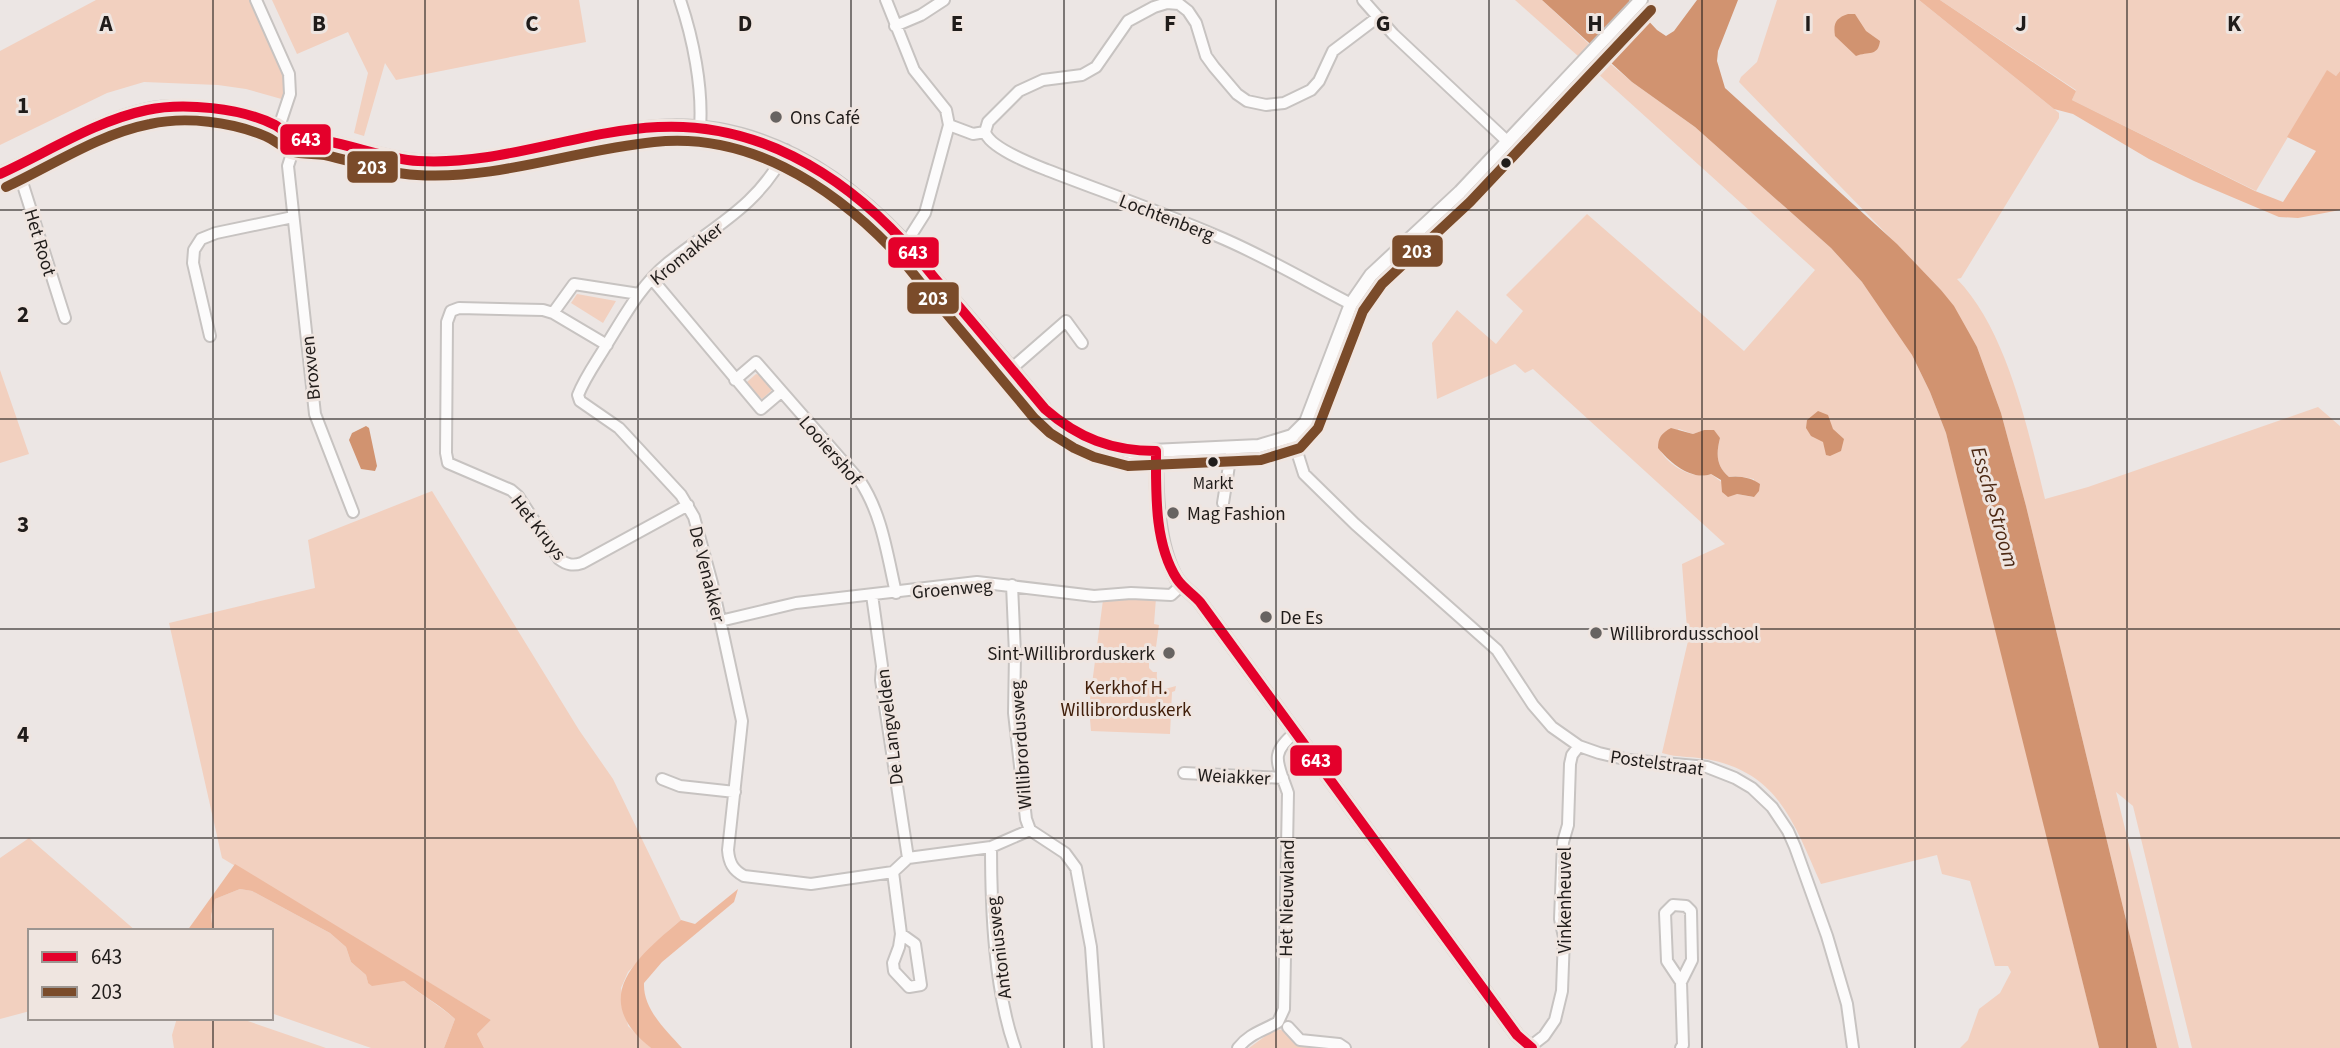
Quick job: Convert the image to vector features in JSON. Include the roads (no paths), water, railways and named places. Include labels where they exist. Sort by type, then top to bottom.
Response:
[{"type":"street","points":[[256,0],[289,75],[290,93],[278,127]]},
{"type":"street","points":[[680,0],[693,47],[700,110],[699,128]]},
{"type":"street","points":[[886,0],[914,70],[946,110],[949,125],[925,214],[906,243]]},
{"type":"street","points":[[895,26],[921,15],[944,0]]},
{"type":"street","points":[[1363,0],[1508,142]]},
{"type":"street","points":[[0,174],[92,128],[147,110],[174,106],[217,111],[278,127],[297,138],[323,140],[403,160],[476,160],[624,131],[660,127],[699,128],[737,134],[786,150],[805,159],[835,180],[906,243],[1052,415],[1081,436],[1120,450],[1259,446],[1292,436],[1306,422],[1351,304],[1371,275],[1460,192],[1641,0]]},
{"type":"street","points":[[949,125],[973,134],[985,132],[988,122],[1019,91],[1031,84],[1082,75],[1097,67],[1128,22],[1153,4],[1179,4],[1188,11],[1196,23],[1206,56],[1237,94],[1247,101],[1266,105],[1284,103],[1311,90],[1320,81],[1333,51],[1378,17]]},
{"type":"street","name":"Lochtenberg","points":[[985,132],[991,142],[1011,154],[1215,235],[1351,304]]},
{"type":"street","name":"Broxven","points":[[297,138],[288,166],[315,414],[353,512]]},
{"type":"street","name":"Kromakker","points":[[580,401],[578,395],[582,385],[639,294],[667,264],[753,199],[776,171],[786,150]]},
{"type":"street","name":"Het Root","points":[[17,166],[65,318]]},
{"type":"street","points":[[210,336],[193,263],[194,250],[201,239],[216,233],[293,217]]},
{"type":"street","points":[[652,279],[761,409],[781,391]]},
{"type":"street","points":[[607,345],[553,313],[574,284],[639,294]]},
{"type":"street","name":"Het Kruys","points":[[553,313],[542,310],[473,308],[451,311],[447,322],[448,463],[518,496],[559,559],[567,564],[582,563],[688,505]]},
{"type":"street","points":[[1011,369],[1066,321],[1082,343]]},
{"type":"street","name":"Looiershof","points":[[735,380],[756,362],[860,481],[869,494],[879,519],[896,593]]},
{"type":"street","name":"De Venakker","points":[[580,401],[620,428],[688,505],[694,517],[742,722],[728,850],[729,862],[744,876],[811,884],[893,872]]},
{"type":"street","name":"Postelstraat","points":[[1292,436],[1304,474],[1497,650],[1533,705],[1552,727],[1579,746],[1629,760],[1707,767],[1743,783],[1772,807],[1788,831],[1827,936],[1847,1004],[1853,1048]]},
{"type":"street","points":[[1223,503],[1232,447]]},
{"type":"street","points":[[1156,451],[1157,498],[1164,537],[1172,568],[1182,585],[1200,602],[1517,1035],[1531,1047]]},
{"type":"street","name":"Groenweg","points":[[720,621],[796,603],[977,582],[1094,596],[1131,593],[1171,595],[1182,585]]},
{"type":"street","name":"Willibrordusweg","points":[[1012,585],[1014,713],[1026,819],[1030,830],[1065,853],[1076,868],[1090,947],[1098,1048]]},
{"type":"street","name":"De Langvelden","points":[[872,595],[882,666],[881,680],[908,858]]},
{"type":"street","name":"Het Nieuwland","points":[[1238,1048],[1258,1030],[1279,1022],[1284,1009],[1287,793],[1278,752],[1282,744],[1296,732]]},
{"type":"street","name":"Vinkenheuvel","points":[[1531,1047],[1544,1036],[1555,1020],[1562,991],[1564,937],[1560,919],[1563,842],[1568,825],[1570,764],[1572,755],[1579,746]]},
{"type":"street","name":"Weiakker","points":[[1184,773],[1283,778]]},
{"type":"street","points":[[662,779],[680,786],[735,792]]},
{"type":"street","points":[[901,934],[893,872],[908,858],[991,847],[1030,830]]},
{"type":"street","name":"Antoniusweg","points":[[991,847],[992,912],[1000,984],[1015,1048]]},
{"type":"street","points":[[1681,982],[1667,961],[1665,914],[1673,905],[1686,906],[1690,911],[1692,960],[1681,982],[1683,1047]]},
{"type":"street","points":[[1288,1027],[1300,1040],[1339,1044],[1345,1048]]},
{"type":"water","name":"Essche Stroom","points":[[1542,0],[1629,0],[1666,36],[1674,31],[1697,0],[1738,0],[1718,51],[1717,61],[1725,88],[1897,244],[1954,306],[1977,347],[2001,413],[2157,1048],[2099,1048],[1946,433],[1912,355],[1862,282],[1831,248],[1695,127],[1632,82]]},
{"type":"water","points":[[1848,14],[1855,14],[1866,31],[1880,41],[1875,51],[1856,56],[1835,36],[1836,22]]},
{"type":"water","points":[[1818,411],[1828,415],[1833,429],[1844,439],[1841,451],[1830,456],[1826,455],[1823,442],[1811,436],[1806,428],[1807,420]]},
{"type":"water","points":[[366,426],[369,428],[377,466],[375,471],[361,469],[349,440],[352,433]]},
{"type":"water","points":[[1671,428],[1693,434],[1714,430],[1720,438],[1718,459],[1722,469],[1729,477],[1737,476],[1757,482],[1760,484],[1759,491],[1754,497],[1737,494],[1728,497],[1722,492],[1721,480],[1711,474],[1704,476],[1689,473],[1675,465],[1658,448],[1661,436]]},
{"type":"place","name":"Ons Café","points":[[776,117]]},
{"type":"place","name":"Markt","points":[[1213,462]]},
{"type":"place","name":"Mag Fashion","points":[[1173,513]]},
{"type":"place","name":"De Es","points":[[1266,617]]},
{"type":"place","name":"Willibrordusschool","points":[[1596,633]]},
{"type":"place","name":"Sint-Willibrorduskerk","points":[[1169,653]]},
{"type":"park label","name":"Kerkhof H. Willibrorduskerk","points":[[1126,698]]}]
